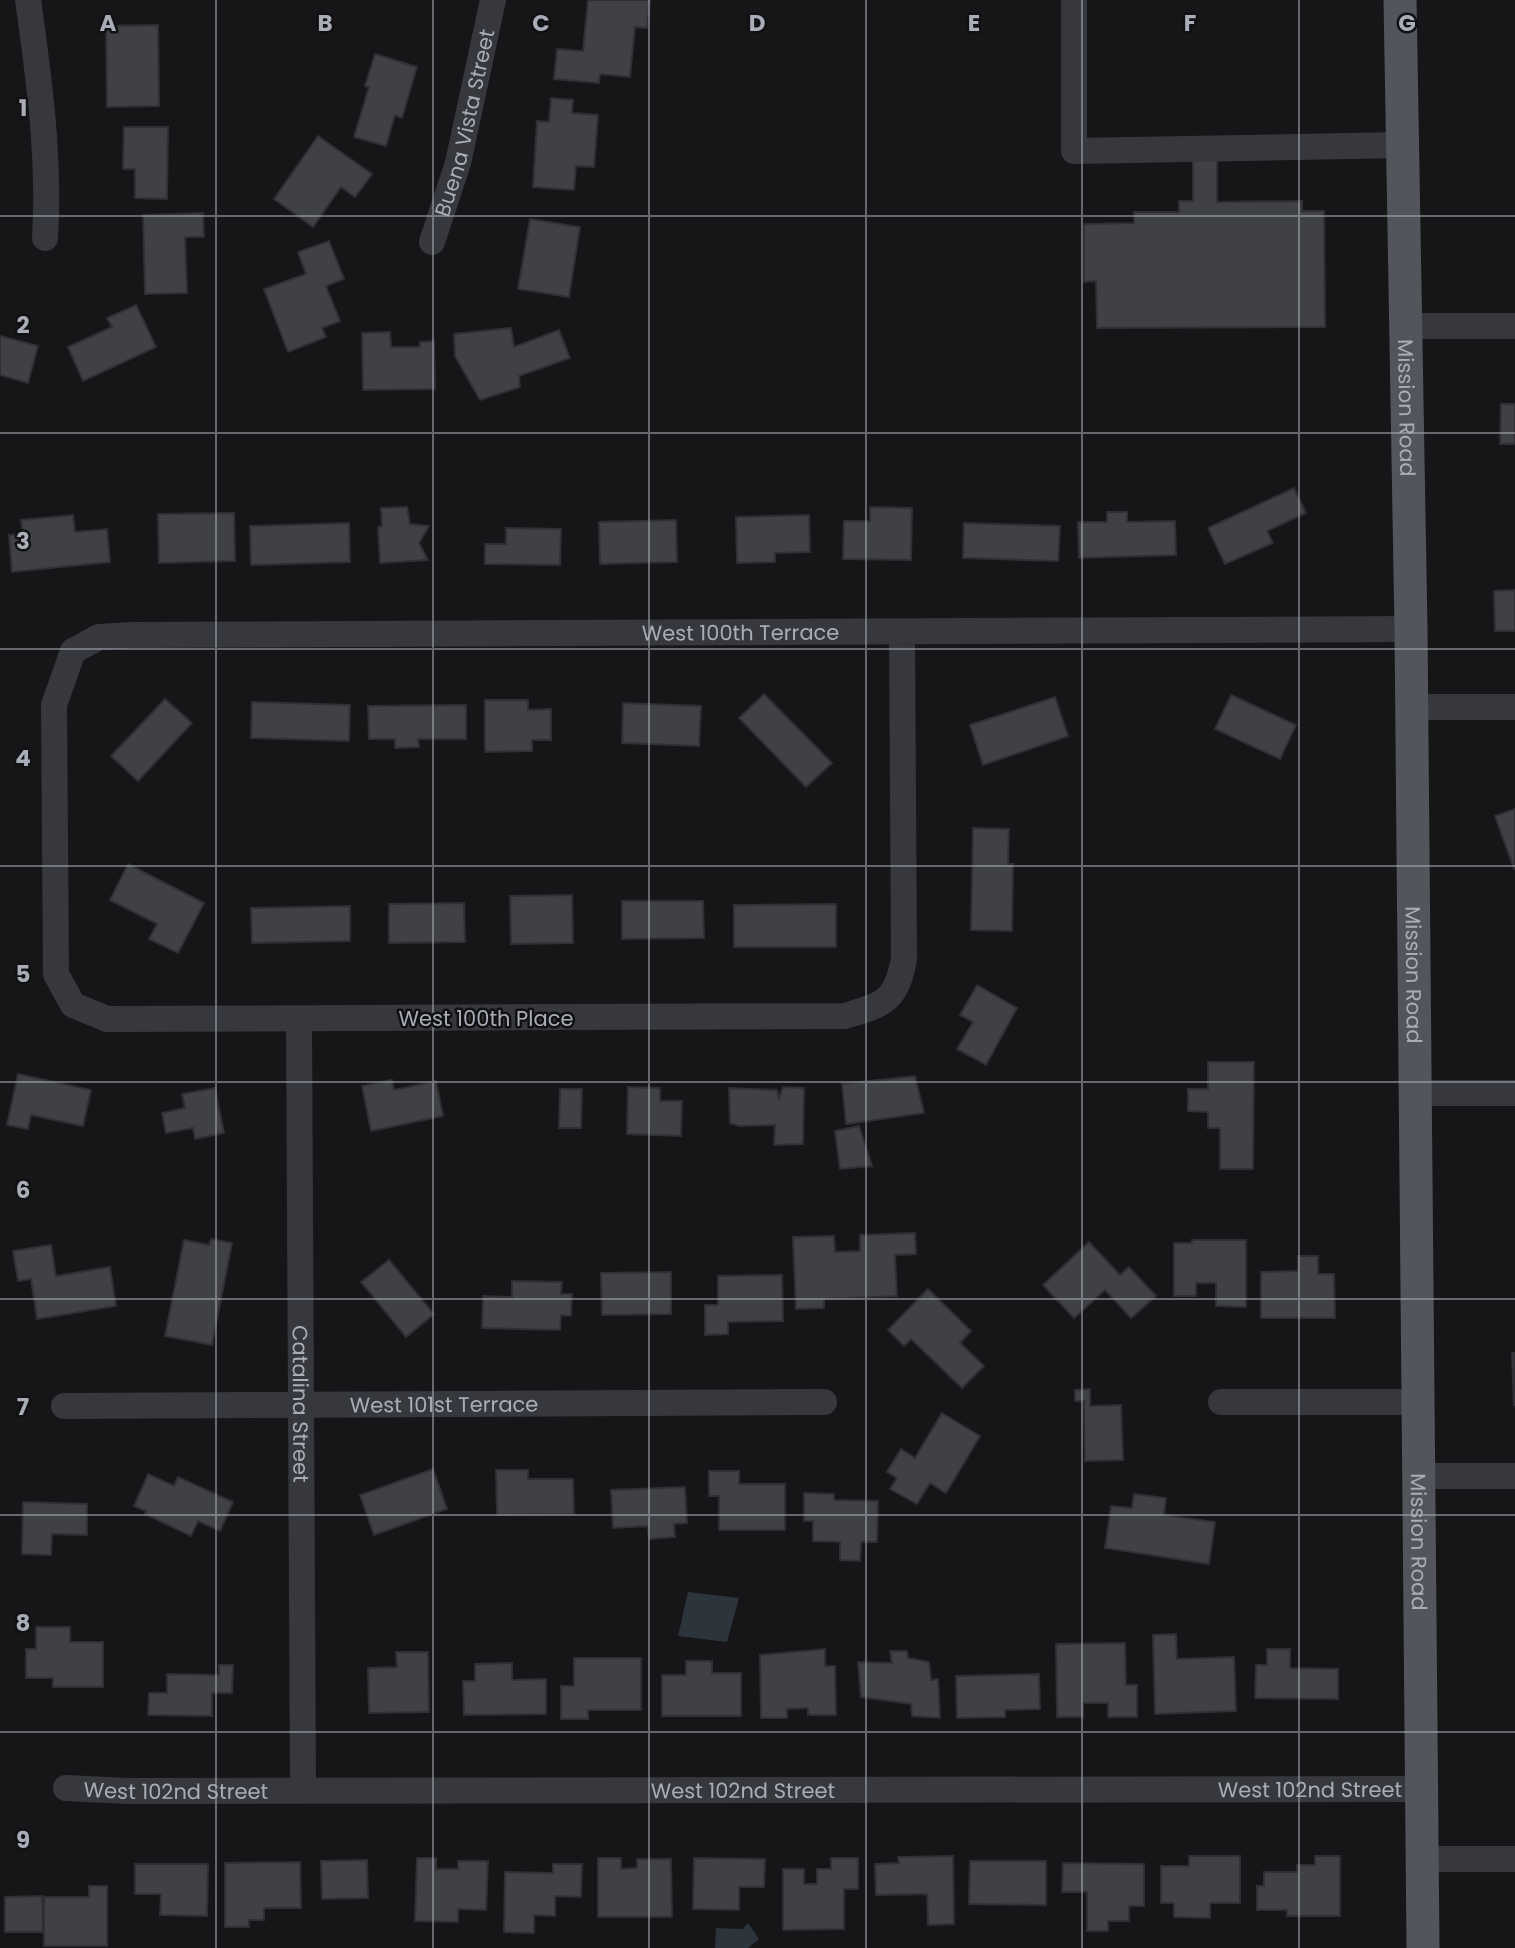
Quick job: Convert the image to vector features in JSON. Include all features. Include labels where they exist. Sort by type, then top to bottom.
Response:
[{"type":"main road","name":"Mission Road","points":[[1400,0],[1411,629],[1423,1948]]},
{"type":"street","points":[[28,0],[42,112],[45,238]]},
{"type":"street","name":"Buena Vista Street","points":[[432,242],[458,163],[493,0]]},
{"type":"street","points":[[1074,0],[1074,151],[1402,145]]},
{"type":"street","points":[[1404,326],[1515,326]]},
{"type":"street","name":"West 100th Terrace","points":[[73,651],[99,637],[133,635],[1411,629]]},
{"type":"street","name":"West 100th Place","points":[[73,651],[54,705],[54,719],[56,974],[73,1005],[107,1019],[845,1016],[884,1004],[900,984],[904,959],[902,632]]},
{"type":"street","points":[[1411,707],[1515,707]]},
{"type":"street","name":"Catalina Street","points":[[299,1018],[303,1790]]},
{"type":"street","points":[[1415,1093],[1515,1093]]},
{"type":"street","name":"West 101st Terrace","points":[[64,1406],[824,1402]]},
{"type":"street","points":[[1221,1402],[1417,1402]]},
{"type":"street","points":[[1418,1476],[1515,1476]]},
{"type":"street","name":"West 102nd Street","points":[[66,1788],[1421,1789]]},
{"type":"street","points":[[1423,1859],[1515,1859]]},
{"type":"shaded area","points":[[688,1592],[739,1598],[727,1642],[678,1636]]},
{"type":"shaded area","points":[[748,1923],[759,1939],[748,1948],[715,1948],[716,1928],[743,1929]]},
{"type":"building","points":[[588,0],[650,0],[647,28],[635,27],[630,77],[600,74],[599,83],[554,79],[557,49],[583,51]]},
{"type":"building","points":[[158,25],[159,106],[107,107],[106,26]]},
{"type":"building","points":[[375,54],[417,67],[402,118],[395,115],[386,146],[354,137],[369,87],[365,86]]},
{"type":"building","points":[[551,98],[573,100],[572,113],[598,115],[594,167],[576,166],[574,190],[533,187],[537,121],[549,122]]},
{"type":"building","points":[[124,127],[168,127],[167,199],[135,198],[135,169],[123,169]]},
{"type":"building","points":[[318,136],[372,174],[355,197],[341,187],[313,227],[274,199]]},
{"type":"building","points":[[1193,155],[1217,155],[1217,202],[1302,201],[1302,211],[1324,211],[1325,327],[1097,328],[1096,281],[1084,282],[1084,224],[1134,223],[1134,212],[1179,212],[1179,201],[1193,201]]},
{"type":"building","points":[[203,213],[204,237],[185,237],[187,293],[145,294],[143,215]]},
{"type":"building","points":[[530,219],[580,227],[569,297],[518,289]]},
{"type":"building","points":[[329,241],[344,279],[326,286],[340,321],[322,328],[326,337],[288,352],[264,289],[306,274],[298,252]]},
{"type":"building","points":[[136,305],[156,347],[83,381],[68,347],[112,327],[107,318]]},
{"type":"building","points":[[511,328],[514,347],[559,330],[570,358],[519,376],[520,387],[480,400],[455,356],[454,334]]},
{"type":"building","points":[[390,332],[391,347],[420,347],[420,342],[434,341],[435,389],[363,390],[362,333]]},
{"type":"building","points":[[0,336],[38,346],[28,383],[0,375]]},
{"type":"building","points":[[1501,404],[1515,404],[1515,444],[1500,444]]},
{"type":"building","points":[[1294,488],[1306,513],[1267,531],[1273,543],[1225,564],[1208,528]]},
{"type":"building","points":[[407,507],[410,524],[429,526],[419,543],[428,560],[380,563],[378,527],[382,526],[381,508]]},
{"type":"building","points":[[870,507],[912,508],[911,560],[843,559],[844,521],[870,521]]},
{"type":"building","points":[[1107,512],[1127,512],[1127,522],[1175,521],[1176,555],[1079,558],[1078,522],[1107,522]]},
{"type":"building","points":[[234,513],[235,561],[159,563],[158,514]]},
{"type":"building","points":[[73,515],[75,532],[107,529],[110,562],[12,572],[9,535],[23,534],[21,520]]},
{"type":"building","points":[[809,515],[810,552],[775,553],[775,562],[737,563],[736,517]]},
{"type":"building","points":[[676,520],[677,562],[600,564],[599,522]]},
{"type":"building","points":[[349,523],[350,562],[251,565],[250,526]]},
{"type":"building","points":[[964,523],[1060,526],[1058,561],[963,558]]},
{"type":"building","points":[[506,528],[561,529],[560,565],[485,564],[485,544],[506,544]]},
{"type":"building","points":[[1515,590],[1515,631],[1495,631],[1494,591]]},
{"type":"building","points":[[764,694],[832,763],[806,787],[739,718]]},
{"type":"building","points":[[1231,695],[1296,725],[1280,759],[1215,729]]},
{"type":"building","points":[[1055,697],[1068,736],[983,765],[970,725]]},
{"type":"building","points":[[165,699],[192,723],[138,781],[111,756]]},
{"type":"building","points":[[485,700],[528,700],[528,710],[551,709],[551,740],[532,740],[532,751],[485,752]]},
{"type":"building","points":[[252,702],[350,705],[349,741],[251,738]]},
{"type":"building","points":[[623,703],[701,706],[699,746],[622,743]]},
{"type":"building","points":[[466,705],[466,739],[418,739],[419,747],[395,748],[395,739],[369,739],[368,706]]},
{"type":"building","points":[[1515,809],[1515,869],[1514,869],[1495,816]]},
{"type":"building","points":[[973,828],[1009,829],[1008,864],[1013,864],[1012,931],[971,930]]},
{"type":"building","points":[[128,864],[204,903],[178,953],[149,939],[157,924],[110,900]]},
{"type":"building","points":[[572,895],[573,943],[511,944],[510,896]]},
{"type":"building","points":[[622,901],[703,901],[704,938],[622,939]]},
{"type":"building","points":[[464,903],[465,942],[389,943],[389,904]]},
{"type":"building","points":[[836,904],[836,947],[734,947],[734,905]]},
{"type":"building","points":[[350,906],[350,941],[252,943],[251,908]]},
{"type":"building","points":[[977,985],[1017,1008],[986,1065],[957,1049],[973,1022],[960,1015]]},
{"type":"building","points":[[1208,1062],[1254,1062],[1253,1169],[1220,1169],[1220,1128],[1208,1128],[1208,1112],[1188,1111],[1188,1089],[1208,1089]]},
{"type":"building","points":[[18,1074],[91,1090],[83,1126],[31,1115],[28,1129],[7,1125]]},
{"type":"building","points":[[915,1076],[924,1113],[846,1124],[842,1084]]},
{"type":"building","points":[[392,1080],[394,1090],[436,1081],[443,1116],[371,1131],[362,1086]]},
{"type":"building","points":[[628,1087],[660,1088],[660,1101],[682,1101],[681,1136],[627,1134]]},
{"type":"building","points":[[783,1087],[804,1088],[803,1144],[774,1145],[775,1125],[739,1126],[730,1123],[729,1088],[777,1090],[779,1098]]},
{"type":"building","points":[[215,1088],[224,1133],[195,1139],[193,1128],[166,1133],[162,1113],[185,1108],[182,1094]]},
{"type":"building","points":[[560,1089],[582,1089],[581,1128],[559,1128]]},
{"type":"building","points":[[859,1126],[872,1166],[840,1169],[835,1131]]},
{"type":"building","points":[[915,1233],[916,1254],[895,1255],[897,1296],[824,1299],[824,1308],[796,1309],[793,1237],[834,1236],[835,1252],[860,1251],[860,1235]]},
{"type":"building","points":[[211,1239],[232,1243],[212,1345],[165,1336],[184,1240],[209,1245]]},
{"type":"building","points":[[1192,1240],[1246,1240],[1246,1307],[1216,1306],[1216,1283],[1196,1283],[1196,1296],[1174,1296],[1174,1243],[1192,1243]]},
{"type":"building","points":[[1089,1242],[1120,1275],[1129,1267],[1156,1296],[1131,1318],[1105,1290],[1074,1318],[1043,1285]]},
{"type":"building","points":[[51,1245],[56,1276],[110,1267],[116,1306],[37,1319],[31,1279],[18,1281],[13,1251]]},
{"type":"building","points":[[1298,1256],[1318,1256],[1318,1274],[1334,1274],[1335,1318],[1261,1318],[1261,1272],[1298,1271]]},
{"type":"building","points":[[389,1260],[434,1314],[406,1337],[361,1282]]},
{"type":"building","points":[[671,1272],[671,1314],[602,1315],[601,1273]]},
{"type":"building","points":[[782,1275],[783,1321],[728,1322],[728,1334],[705,1335],[705,1305],[718,1305],[718,1276]]},
{"type":"building","points":[[512,1281],[562,1282],[561,1294],[572,1294],[571,1316],[561,1315],[560,1330],[482,1328],[483,1296],[512,1297]]},
{"type":"building","points":[[928,1289],[971,1331],[960,1343],[984,1366],[962,1388],[911,1339],[904,1346],[888,1330]]},
{"type":"building","points":[[1512,1353],[1515,1353],[1515,1405],[1514,1405]]},
{"type":"building","points":[[1090,1389],[1090,1406],[1121,1405],[1123,1460],[1085,1461],[1084,1401],[1075,1401],[1075,1390]]},
{"type":"building","points":[[942,1413],[980,1436],[946,1493],[930,1483],[917,1504],[890,1489],[897,1478],[887,1472],[901,1449],[915,1458]]},
{"type":"building","points":[[433,1469],[447,1509],[374,1535],[360,1495]]},
{"type":"building","points":[[496,1470],[528,1470],[528,1479],[573,1479],[574,1514],[497,1515]]},
{"type":"building","points":[[709,1471],[739,1471],[739,1484],[785,1484],[785,1530],[719,1530],[719,1496],[709,1496]]},
{"type":"building","points":[[148,1474],[174,1486],[178,1477],[233,1502],[220,1531],[198,1521],[191,1536],[134,1506]]},
{"type":"building","points":[[685,1487],[687,1523],[674,1524],[675,1537],[649,1539],[648,1526],[613,1528],[611,1490]]},
{"type":"building","points":[[804,1493],[834,1494],[834,1500],[878,1501],[877,1542],[861,1542],[860,1561],[840,1560],[840,1542],[813,1541],[813,1521],[804,1521]]},
{"type":"building","points":[[1134,1494],[1166,1498],[1164,1515],[1215,1522],[1209,1564],[1105,1548],[1111,1506],[1132,1508]]},
{"type":"building","points":[[23,1502],[87,1504],[87,1535],[52,1534],[51,1555],[22,1554]]},
{"type":"building","points":[[36,1627],[70,1627],[70,1642],[103,1642],[103,1687],[53,1687],[53,1678],[26,1678],[26,1649],[36,1649]]},
{"type":"building","points":[[1176,1634],[1177,1659],[1234,1657],[1236,1711],[1155,1714],[1153,1635]]},
{"type":"building","points":[[1125,1643],[1126,1685],[1137,1685],[1137,1717],[1108,1717],[1108,1703],[1083,1703],[1083,1717],[1057,1717],[1056,1644]]},
{"type":"building","points":[[825,1649],[825,1666],[835,1666],[836,1715],[808,1715],[808,1708],[787,1709],[787,1718],[761,1718],[760,1655]]},
{"type":"building","points":[[1267,1649],[1290,1649],[1290,1668],[1338,1669],[1338,1699],[1255,1698],[1256,1665],[1267,1665]]},
{"type":"building","points":[[890,1651],[907,1651],[908,1658],[929,1662],[931,1680],[938,1679],[940,1718],[912,1716],[911,1704],[861,1697],[858,1662],[892,1663]]},
{"type":"building","points":[[396,1652],[428,1652],[429,1712],[369,1713],[368,1668],[397,1667]]},
{"type":"building","points":[[574,1658],[641,1658],[641,1710],[588,1710],[588,1719],[561,1719],[561,1686],[574,1686]]},
{"type":"building","points":[[686,1661],[712,1661],[712,1673],[741,1673],[741,1716],[662,1716],[662,1675],[686,1675]]},
{"type":"building","points":[[512,1663],[512,1680],[546,1679],[546,1714],[464,1715],[463,1681],[475,1681],[475,1664]]},
{"type":"building","points":[[219,1665],[233,1665],[232,1693],[212,1693],[212,1716],[148,1715],[149,1693],[167,1693],[167,1674],[219,1675]]},
{"type":"building","points":[[1039,1674],[1040,1709],[1005,1710],[1005,1717],[957,1718],[956,1676]]},
{"type":"building","points":[[953,1856],[954,1924],[928,1925],[927,1894],[876,1895],[875,1864],[899,1863],[898,1857]]},
{"type":"building","points":[[1189,1856],[1240,1856],[1240,1903],[1210,1903],[1210,1918],[1174,1917],[1174,1903],[1161,1903],[1161,1866],[1189,1866]]},
{"type":"building","points":[[1315,1856],[1340,1856],[1340,1916],[1287,1916],[1287,1910],[1257,1910],[1257,1886],[1264,1886],[1264,1872],[1297,1872],[1297,1865],[1315,1865]]},
{"type":"building","points":[[417,1858],[436,1858],[436,1869],[458,1869],[458,1861],[488,1861],[486,1910],[458,1909],[458,1922],[415,1921]]},
{"type":"building","points":[[598,1858],[621,1858],[621,1869],[637,1868],[637,1859],[671,1859],[672,1917],[598,1917]]},
{"type":"building","points":[[694,1858],[765,1859],[764,1887],[739,1887],[739,1910],[693,1909]]},
{"type":"building","points":[[831,1858],[858,1858],[858,1889],[844,1889],[844,1929],[783,1930],[783,1869],[804,1869],[804,1884],[817,1884],[817,1869],[831,1869]]},
{"type":"building","points":[[367,1860],[368,1898],[322,1899],[321,1861]]},
{"type":"building","points":[[970,1861],[1046,1861],[1046,1905],[969,1904]]},
{"type":"building","points":[[300,1862],[301,1908],[264,1908],[264,1920],[249,1920],[249,1927],[225,1927],[225,1863]]},
{"type":"building","points":[[1063,1863],[1144,1864],[1144,1906],[1129,1906],[1129,1921],[1108,1921],[1108,1931],[1087,1931],[1087,1892],[1062,1892]]},
{"type":"building","points":[[135,1864],[208,1864],[207,1916],[160,1915],[161,1894],[135,1894]]},
{"type":"building","points":[[553,1864],[582,1864],[581,1897],[555,1896],[555,1916],[534,1915],[534,1933],[504,1932],[505,1872],[553,1873]]},
{"type":"building","points":[[89,1886],[107,1886],[107,1946],[44,1946],[44,1897],[89,1897]]},
{"type":"building","points":[[42,1896],[43,1932],[5,1932],[5,1897]]}]
